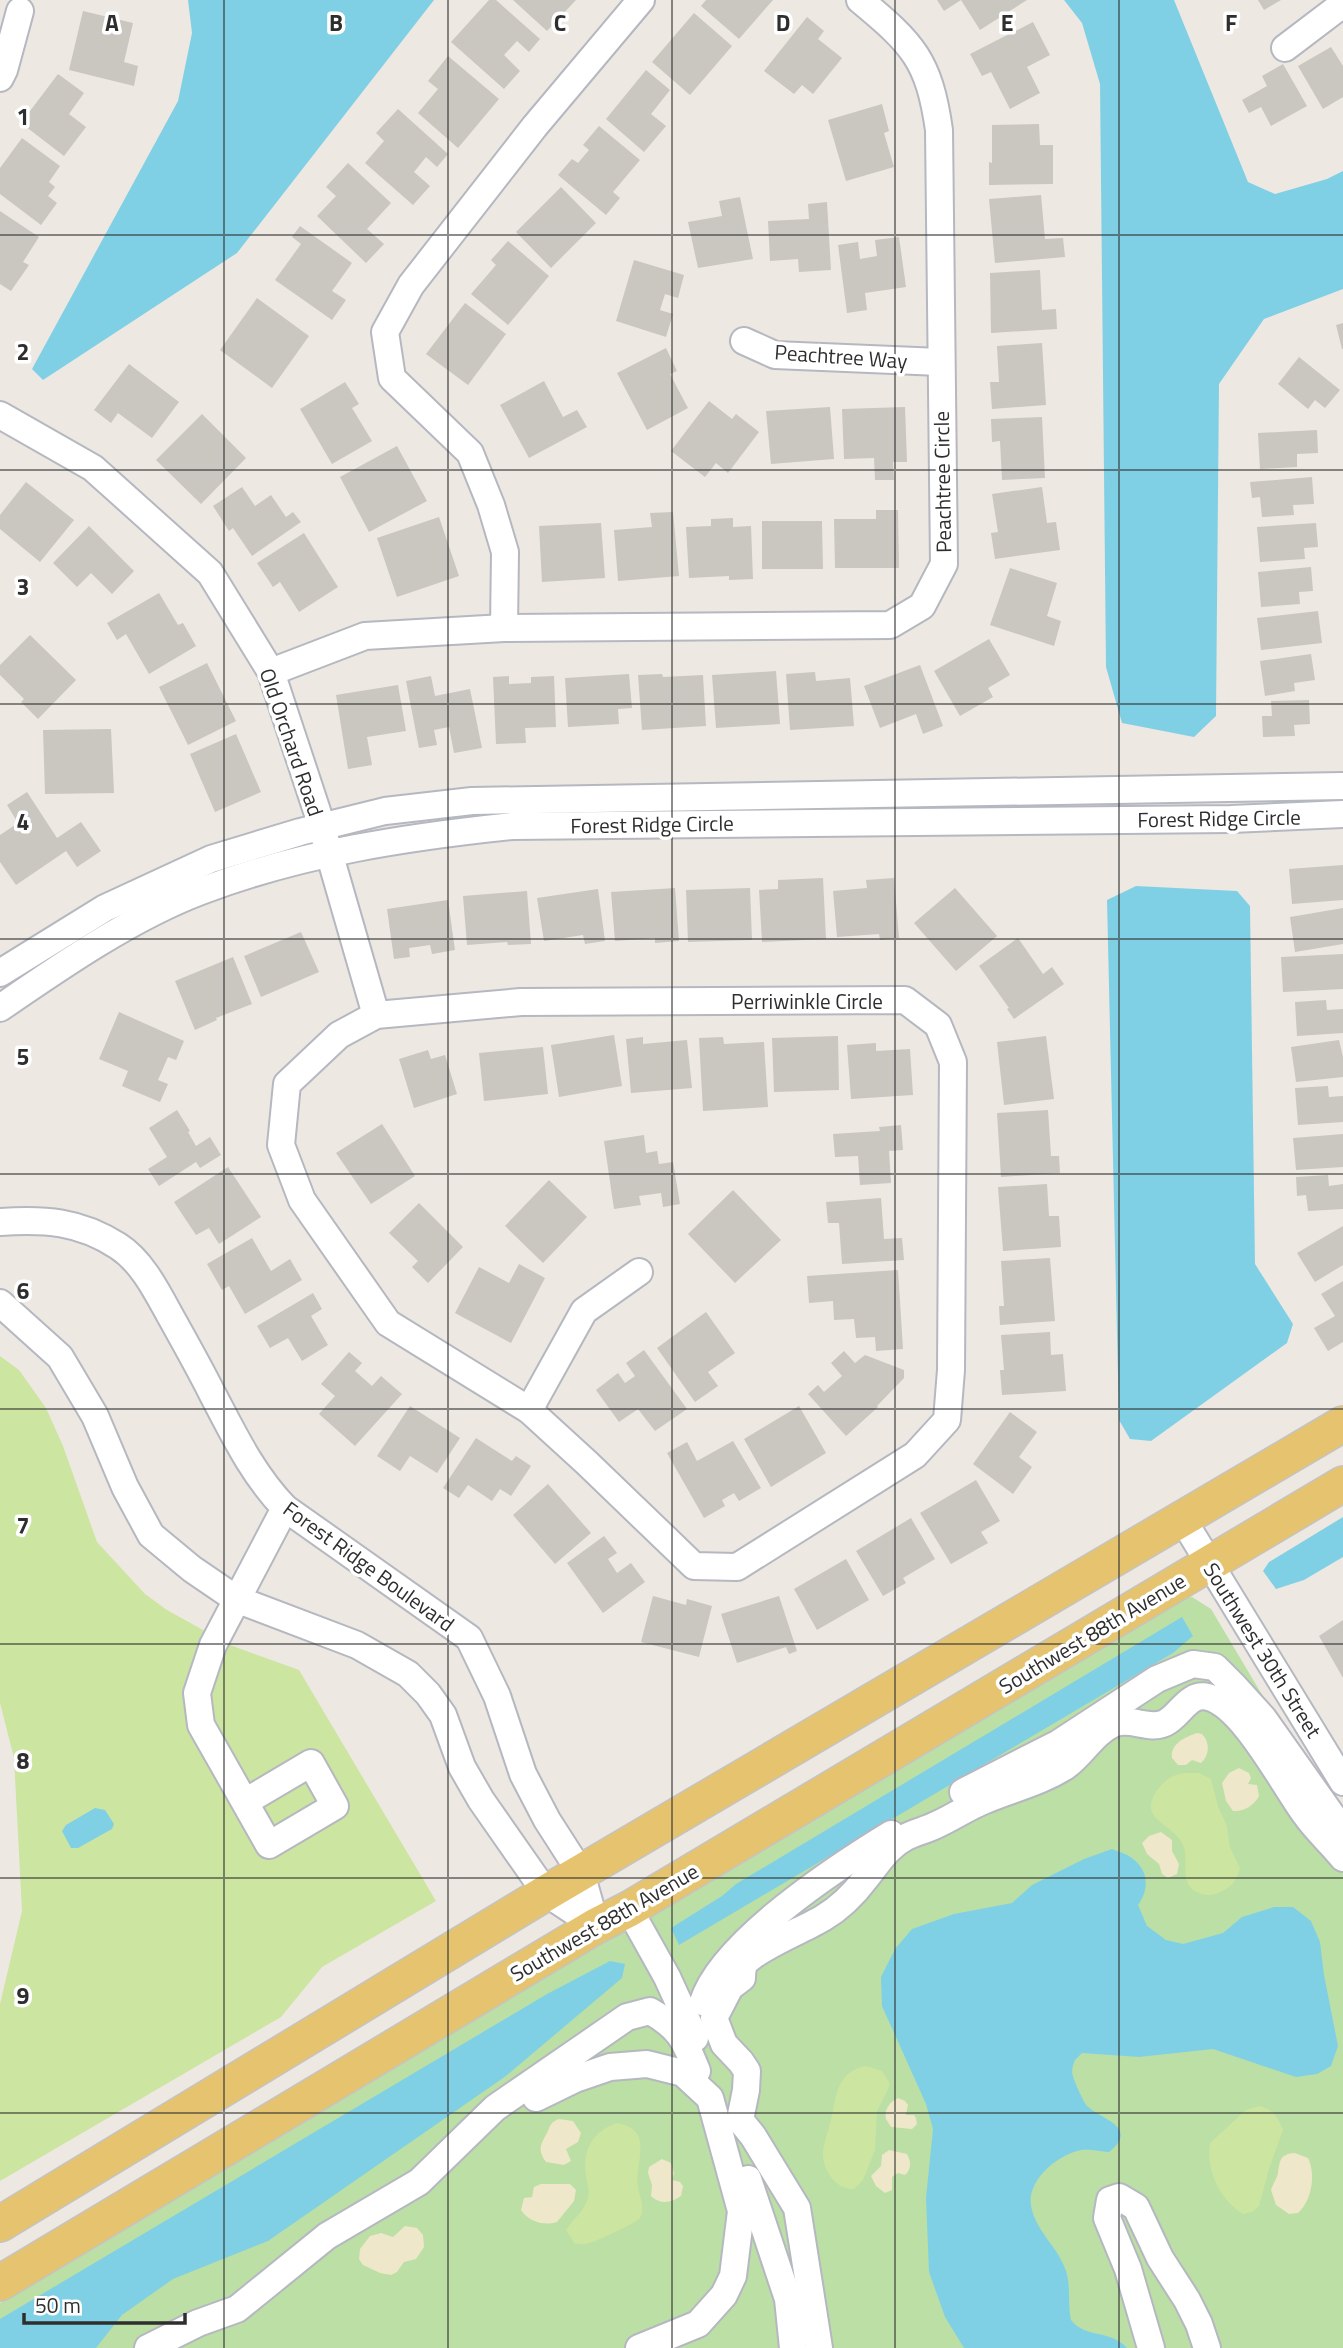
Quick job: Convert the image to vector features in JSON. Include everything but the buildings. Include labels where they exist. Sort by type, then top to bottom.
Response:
[{"type":"main road","points":[[0,2224],[546,1893],[1343,1424]]},
{"type":"main road","name":"Southwest 88th Avenue","points":[[0,2283],[1343,1484]]},
{"type":"street","points":[[504,628],[505,552],[470,453],[392,377],[385,332],[411,285],[535,126],[641,0]]},
{"type":"street","name":"Peachtree Circle","points":[[271,672],[365,636],[504,628],[890,625],[922,606],[944,564],[939,130],[934,95],[917,55],[900,33],[860,0]]},
{"type":"street","points":[[1285,48],[1343,4]]},
{"type":"street","points":[[0,78],[20,11]]},
{"type":"street","name":"Peachtree Way","points":[[744,341],[775,355],[940,362]]},
{"type":"street","name":"Old Orchard Road","points":[[0,415],[93,468],[210,573],[271,672],[321,827],[376,1014]]},
{"type":"street","name":"Forest Ridge Circle","points":[[0,973],[105,908],[211,859],[385,810],[472,801],[1343,786]]},
{"type":"street","name":"Forest Ridge Circle","points":[[0,1008],[123,928],[199,891],[295,861],[419,836],[512,826],[1231,819],[1343,814]]},
{"type":"street","name":"Perriwinkle Circle","points":[[905,1000],[938,1025],[953,1062],[951,1370],[947,1419],[915,1455],[737,1567],[694,1566],[529,1410],[388,1323],[302,1200],[281,1144],[287,1084],[339,1035],[376,1014],[521,1002],[905,1000]]},
{"type":"street","name":"Forest Ridge Boulevard","points":[[0,1222],[42,1220],[76,1226],[119,1247],[135,1261],[158,1294],[237,1442],[265,1487],[285,1507],[469,1638],[497,1696],[523,1774],[547,1820],[581,1873],[596,1926]]},
{"type":"street","points":[[529,1410],[584,1311],[639,1272]]},
{"type":"street","points":[[0,1303],[60,1357],[95,1416],[125,1487],[151,1535],[192,1569],[236,1599],[357,1645],[408,1674],[428,1694],[443,1715],[462,1767],[481,1800],[546,1893],[596,1926]]},
{"type":"street","points":[[244,1802],[201,1725],[197,1693],[213,1645],[285,1507]]},
{"type":"street","name":"Southwest 30th Street","points":[[1182,1520],[1332,1740],[1343,1782]]},
{"type":"street","points":[[702,2025],[703,2000],[719,1972],[755,1931],[791,1904],[865,1850],[928,1811],[1059,1743],[1157,1679],[1193,1664],[1215,1667],[1249,1702],[1343,1831]]},
{"type":"street","points":[[819,2348],[797,2208],[753,2136],[740,2120],[747,2071],[724,2044],[714,2018],[730,1987],[742,1978],[746,1962],[759,1952],[830,1914],[849,1898],[892,1845],[936,1825],[968,1806],[1044,1779],[1069,1764],[1087,1743],[1115,1722],[1150,1727],[1164,1723],[1189,1701],[1203,1696],[1212,1697],[1225,1706],[1252,1735],[1314,1827],[1343,1858]]},
{"type":"street","points":[[629,1909],[667,1977],[700,2048],[788,2299],[793,2348]]},
{"type":"street","points":[[148,2348],[198,2323],[237,2309],[327,2236],[419,2182],[495,2108],[627,2017],[650,2011],[671,2023],[687,2046],[697,2071]]},
{"type":"street","points":[[459,2156],[511,2113],[542,2094],[610,2067],[647,2064],[682,2073],[710,2098],[741,2211],[733,2276],[724,2295],[698,2324],[639,2348]]},
{"type":"street","points":[[1151,2348],[1128,2269],[1107,2218],[1110,2200],[1119,2197],[1136,2207],[1160,2258],[1187,2300],[1207,2348]]},
{"type":"street","points":[[738,2241],[749,2254],[779,2270]]},
{"type":"green space","points":[[0,1356],[19,1370],[46,1408],[63,1446],[97,1542],[145,1594],[167,1610],[230,1645],[299,1670],[436,1901],[322,1967],[281,2017],[0,2181],[0,2004],[22,1911],[14,1758],[0,1703]]},
{"type":"green space","points":[[1192,1597],[1211,1609],[1343,1831],[1343,2348],[0,2348],[0,2303],[1168,1599]]},
{"type":"green space","points":[[1199,1773],[1211,1779],[1227,1826],[1230,1847],[1240,1868],[1231,1886],[1212,1895],[1199,1893],[1188,1884],[1183,1845],[1172,1831],[1158,1820],[1151,1808],[1152,1799],[1158,1789],[1173,1776]]},
{"type":"green space","points":[[866,2066],[882,2071],[889,2087],[877,2111],[875,2150],[863,2180],[854,2189],[841,2186],[831,2178],[823,2159],[824,2148],[843,2079],[856,2069]]},
{"type":"green space","points":[[1259,2106],[1274,2114],[1283,2130],[1259,2206],[1252,2212],[1243,2214],[1227,2200],[1216,2183],[1210,2163],[1210,2143],[1246,2110]]},
{"type":"green space","points":[[617,2123],[629,2127],[640,2139],[638,2186],[642,2214],[637,2221],[605,2237],[586,2244],[575,2244],[566,2230],[588,2198],[585,2167],[587,2150],[601,2131]]},
{"type":"sand","points":[[1197,1733],[1202,1734],[1206,1741],[1206,1756],[1201,1763],[1192,1760],[1186,1765],[1178,1765],[1172,1758],[1173,1749],[1183,1739]]},
{"type":"sand","points":[[1239,1768],[1249,1773],[1251,1778],[1248,1784],[1257,1785],[1259,1796],[1248,1808],[1233,1811],[1226,1801],[1222,1783],[1229,1773]]},
{"type":"sand","points":[[1161,1832],[1172,1840],[1172,1851],[1179,1864],[1177,1874],[1168,1878],[1162,1874],[1159,1864],[1147,1854],[1142,1843],[1149,1836]]},
{"type":"sand","points":[[898,2098],[908,2105],[906,2115],[914,2115],[916,2118],[917,2124],[912,2129],[891,2127],[886,2119],[888,2107]]},
{"type":"sand","points":[[559,2119],[573,2121],[581,2133],[578,2142],[566,2149],[571,2161],[564,2165],[546,2162],[541,2149],[551,2125]]},
{"type":"sand","points":[[889,2150],[907,2154],[910,2165],[905,2175],[898,2173],[892,2177],[892,2190],[885,2193],[876,2186],[871,2176],[881,2166],[882,2155]]},
{"type":"sand","points":[[1295,2153],[1308,2158],[1312,2179],[1307,2202],[1298,2213],[1289,2214],[1276,2205],[1271,2190],[1282,2158]]},
{"type":"sand","points":[[662,2159],[671,2163],[674,2173],[672,2180],[683,2186],[681,2196],[666,2202],[651,2196],[652,2185],[648,2173],[649,2167]]},
{"type":"sand","points":[[541,2184],[570,2184],[576,2190],[574,2201],[557,2222],[537,2222],[528,2218],[521,2210],[524,2198],[532,2197],[534,2187]]},
{"type":"sand","points":[[405,2226],[417,2228],[423,2235],[424,2247],[416,2259],[404,2262],[397,2272],[391,2275],[363,2265],[359,2259],[360,2249],[370,2236],[381,2233],[393,2237]]},
{"type":"water","points":[[188,0],[434,0],[237,253],[43,380],[32,369],[178,101],[192,33]]},
{"type":"water","points":[[1064,0],[1174,0],[1248,182],[1275,194],[1327,179],[1343,171],[1343,289],[1264,319],[1219,384],[1216,716],[1194,737],[1122,723],[1106,667],[1100,84],[1082,23]]},
{"type":"water","points":[[1136,886],[1237,891],[1250,906],[1255,1264],[1293,1324],[1287,1343],[1151,1441],[1130,1439],[1119,1420],[1107,900]]},
{"type":"water","points":[[1343,1517],[1343,1557],[1304,1580],[1276,1589],[1263,1571],[1269,1562]]},
{"type":"water","points":[[1182,1617],[1193,1636],[1173,1653],[679,1945],[671,1928],[736,1884]]},
{"type":"water","points":[[95,1808],[105,1810],[114,1824],[112,1829],[78,1848],[71,1848],[62,1831],[66,1825]]},
{"type":"water","points":[[1112,1849],[1131,1857],[1142,1869],[1146,1881],[1138,1905],[1147,1926],[1166,1940],[1183,1944],[1223,1933],[1242,1917],[1274,1907],[1293,1907],[1311,1921],[1320,1942],[1338,2046],[1331,2066],[1317,2074],[1296,2077],[1213,2049],[1139,2057],[1082,2053],[1075,2060],[1072,2070],[1079,2092],[1087,2106],[1115,2125],[1121,2136],[1109,2152],[1081,2150],[1068,2154],[1050,2166],[1042,2173],[1032,2191],[1032,2210],[1066,2272],[1071,2320],[1084,2330],[1113,2338],[1127,2348],[964,2348],[945,2317],[929,2272],[926,2198],[933,2129],[926,2104],[882,2006],[881,1977],[895,1949],[912,1929],[954,1914],[1012,1903],[1032,1885],[1084,1859]]},
{"type":"water","points":[[610,1961],[625,1964],[622,1978],[506,2076],[268,2241],[173,2279],[122,2315],[96,2348],[0,2348],[0,2319],[547,1994]]}]
